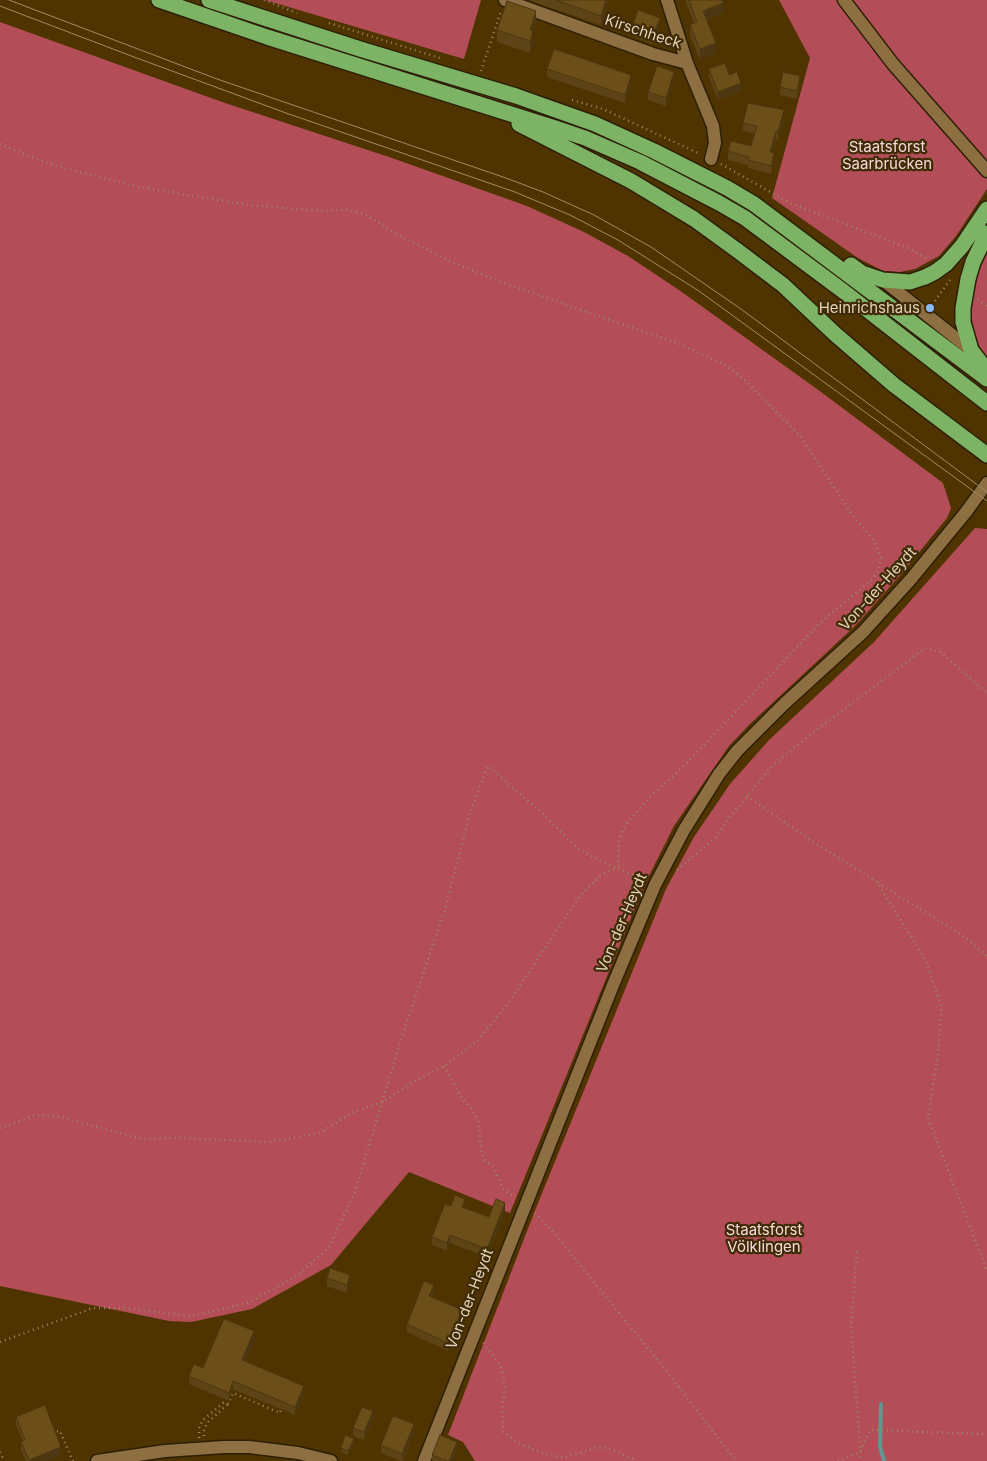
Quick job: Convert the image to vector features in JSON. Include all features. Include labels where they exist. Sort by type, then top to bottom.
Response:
[{"type":"highway","points":[[159,0],[266,37],[585,138],[640,162],[745,218],[987,403]]},
{"type":"highway","points":[[209,0],[360,49],[516,96],[595,124],[654,151],[728,188],[754,204],[987,379]]},
{"type":"highway","points":[[459,97],[511,120],[603,166],[694,219],[782,285],[835,334],[894,384],[987,455]]},
{"type":"highway","points":[[799,237],[837,256],[862,273],[882,280],[910,282],[925,278],[936,272],[962,246],[987,209]]},
{"type":"highway","points":[[987,233],[962,282],[963,322],[971,350],[987,371]]},
{"type":"street","name":"Kirschheck","points":[[505,0],[658,56],[687,63]]},
{"type":"street","name":"Kirschheck","points":[[667,0],[687,63],[714,126],[715,143],[712,159]]},
{"type":"street","points":[[844,0],[892,64],[987,171]]},
{"type":"street","points":[[882,280],[971,350]]},
{"type":"street","name":"Von-der-Heydt","points":[[424,1461],[525,1202],[655,885],[674,847],[699,804],[737,751],[784,704],[863,632],[917,572],[966,512],[987,482]]},
{"type":"street","points":[[97,1461],[129,1455],[205,1447],[298,1453],[331,1461]]},
{"type":"path","points":[[481,71],[505,0]]},
{"type":"path","points":[[0,144],[49,164],[139,187],[249,205],[320,211],[347,210],[366,215],[395,233],[451,262],[509,285],[680,344],[724,364],[744,379],[801,437],[851,513],[874,541],[881,558],[879,570],[871,580],[819,624],[686,764],[650,797],[626,824],[619,840],[618,868]]},
{"type":"path","points":[[712,159],[790,203],[908,248],[941,266],[950,280],[962,282]]},
{"type":"path","points":[[926,314],[950,280]]},
{"type":"path","points":[[977,299],[987,306]]},
{"type":"path","points":[[675,872],[716,837],[772,766],[811,734],[925,648],[940,652],[987,693]]},
{"type":"path","points":[[0,1342],[92,1308],[124,1308],[191,1316],[248,1303],[298,1275],[330,1246],[355,1191],[404,1030],[445,910],[471,809],[488,766],[544,815],[578,849],[605,864],[655,885]]},
{"type":"path","points":[[747,796],[815,843],[962,936],[987,956]]},
{"type":"path","points":[[0,1128],[36,1115],[56,1116],[142,1139],[179,1138],[268,1142],[320,1133],[351,1113],[383,1102],[411,1083],[444,1066],[476,1042],[507,1005],[579,897],[599,877],[606,872],[618,868]]},
{"type":"path","points":[[877,882],[924,959],[942,1007],[938,1053],[928,1118],[987,1271]]},
{"type":"path","points":[[444,1066],[463,1100],[473,1110],[479,1123],[481,1151],[485,1160],[493,1166],[503,1190],[525,1202],[554,1233],[668,1373],[736,1461]]},
{"type":"path","points":[[857,1252],[851,1325],[861,1461]]},
{"type":"path","points":[[474,1333],[500,1365],[505,1385],[502,1412],[503,1432],[518,1443],[545,1454],[563,1458],[599,1447],[614,1450],[637,1461]]},
{"type":"path","points":[[205,1447],[204,1431],[207,1423],[230,1401],[233,1393],[280,1412],[281,1409]]},
{"type":"path","points":[[205,1447],[198,1435],[202,1421],[223,1403],[230,1401]]},
{"type":"path","points":[[838,1461],[860,1452],[870,1430],[987,1434]]},
{"type":"path","points":[[45,1433],[60,1431],[73,1461]]},
{"type":"path","points":[[0,1452],[1,1458],[4,1461]]},
{"type":"green space","points":[[265,0],[481,0],[464,59]]},
{"type":"green space","name":"Staatsforst Saarbrücken","points":[[779,0],[987,0],[987,189],[956,236],[939,256],[915,269],[900,272],[883,271],[858,258],[772,198],[810,58]]},
{"type":"green space","points":[[0,22],[225,103],[392,158],[527,206],[584,232],[628,256],[679,290],[817,389],[943,483],[951,508],[947,518],[856,625],[729,746],[674,826],[644,886],[510,1213],[409,1172],[331,1265],[252,1309],[191,1322],[169,1321],[0,1286]]},
{"type":"green space","points":[[987,248],[987,357],[979,347],[974,332],[972,300],[979,268]]},
{"type":"green space","name":"Staatsforst Völklingen","points":[[975,528],[987,529],[987,1461],[475,1461],[463,1442],[448,1435],[536,1208],[666,889],[694,837],[730,784],[769,740],[874,642]]},
{"type":"building","points":[[556,0],[606,0],[601,16]]},
{"type":"building","points":[[689,0],[722,0],[723,3],[703,11],[716,43],[700,49],[690,25],[697,22]]},
{"type":"building","points":[[507,1],[536,11],[530,30],[533,31],[530,41],[497,30]]},
{"type":"building","points":[[638,10],[660,18],[653,36],[632,28]]},
{"type":"building","points":[[554,49],[631,75],[625,95],[547,69]]},
{"type":"building","points":[[725,63],[729,75],[737,72],[741,83],[718,92],[709,69]]},
{"type":"building","points":[[657,66],[674,72],[666,98],[648,92]]},
{"type":"building","points":[[783,72],[800,76],[797,91],[780,87]]},
{"type":"building","points":[[748,103],[784,110],[770,152],[774,153],[771,166],[748,160],[749,157],[728,151],[731,141],[751,146],[757,126],[743,123]]},
{"type":"building","points":[[455,1195],[465,1199],[462,1207],[489,1217],[496,1199],[505,1203],[487,1249],[450,1235],[447,1243],[432,1237],[445,1204],[451,1206]]},
{"type":"building","points":[[330,1268],[350,1275],[347,1285],[327,1278]]},
{"type":"building","points":[[424,1281],[434,1285],[429,1296],[462,1310],[448,1343],[407,1324]]},
{"type":"building","points":[[224,1319],[254,1331],[242,1360],[304,1386],[295,1407],[233,1381],[229,1393],[189,1376],[194,1364],[203,1368]]},
{"type":"building","points":[[45,1405],[61,1447],[29,1460],[21,1442],[25,1440],[16,1417]]},
{"type":"building","points":[[362,1407],[373,1411],[364,1432],[353,1428]]},
{"type":"building","points":[[393,1416],[414,1424],[402,1454],[381,1445]]},
{"type":"building","points":[[345,1435],[354,1439],[348,1451],[341,1448]]},
{"type":"building","points":[[440,1435],[457,1442],[449,1461],[432,1455]]},
{"type":"waterway","points":[[881,1404],[880,1446],[884,1461]]},
{"type":"tram line","points":[[9,0],[217,79],[506,178],[594,215],[651,247],[741,309],[987,492]]},
{"type":"tram line","points":[[0,6],[286,113],[515,192],[570,215],[618,240],[699,291],[987,501]]},
{"type":"place","name":"Heinrichshaus","points":[[930,308]]}]
